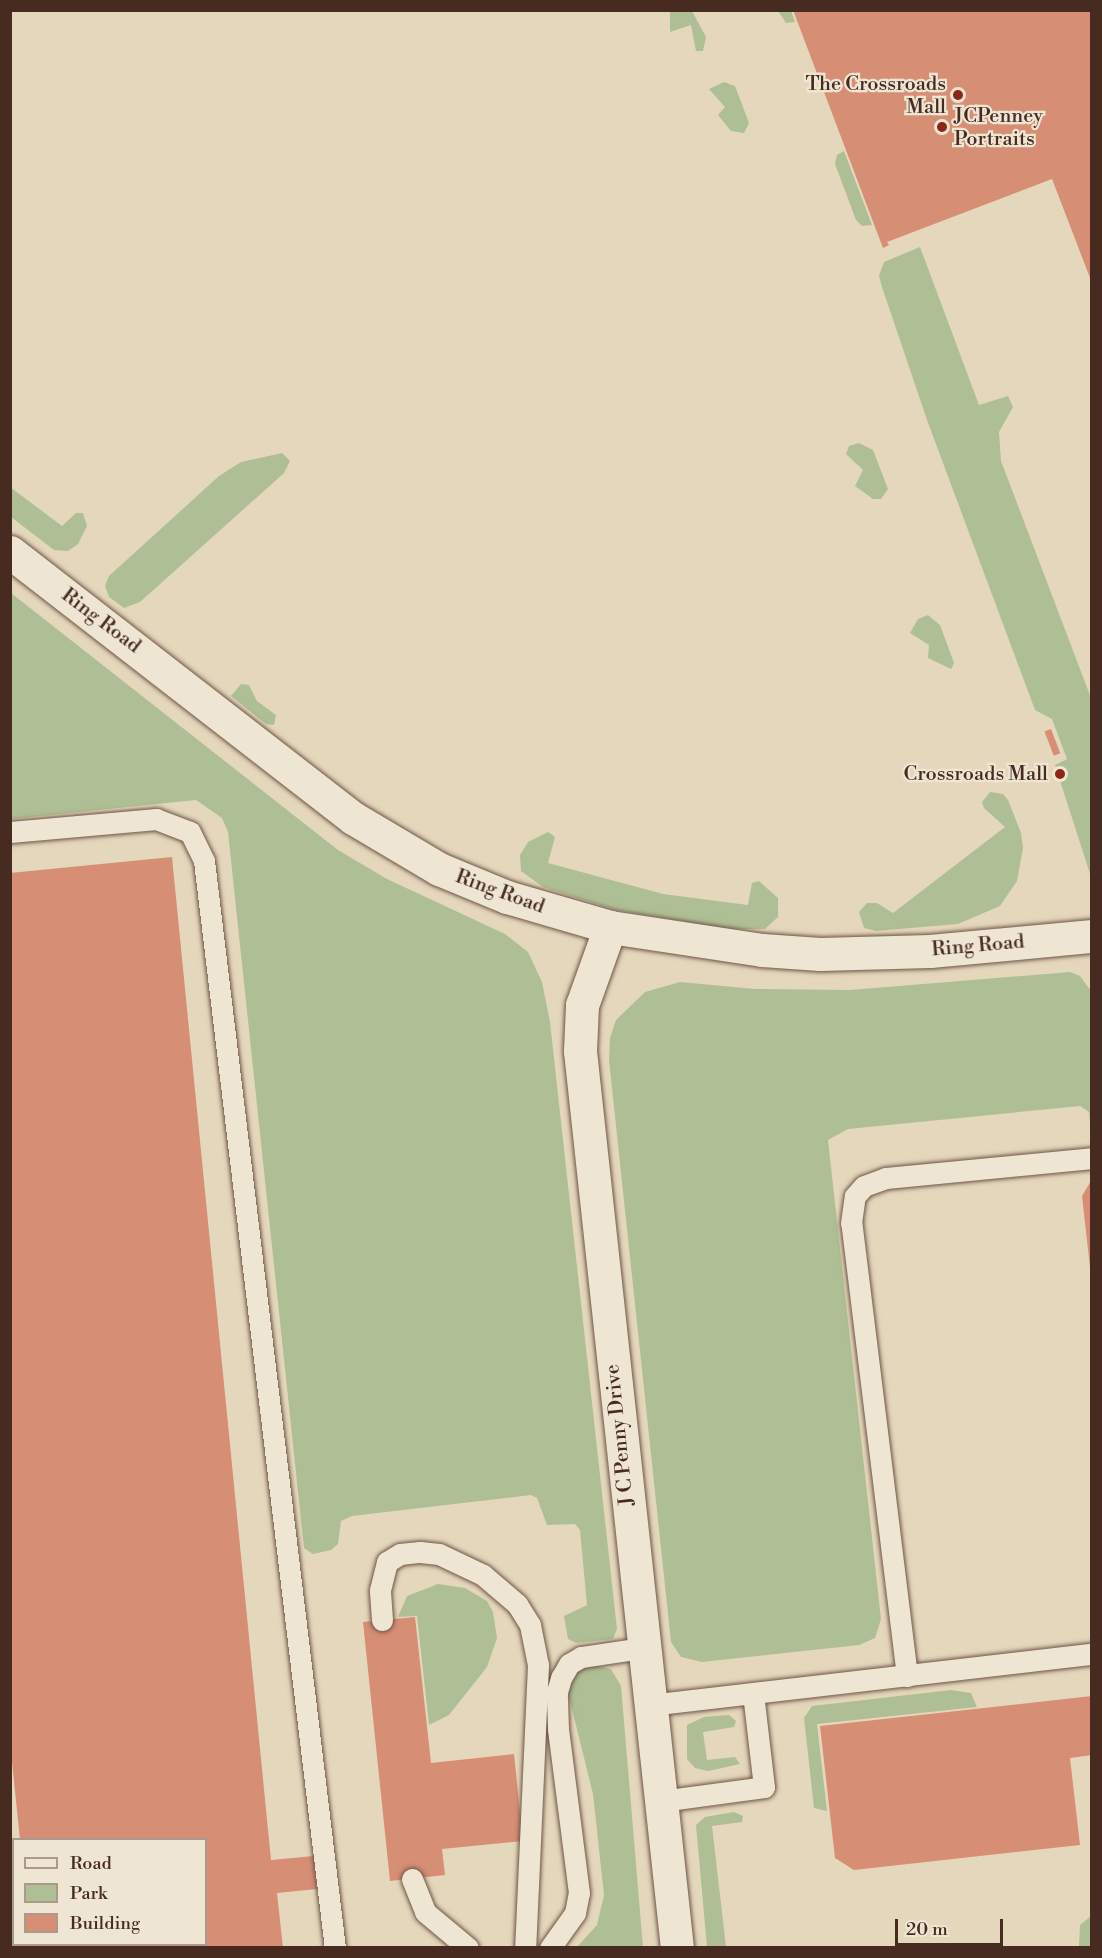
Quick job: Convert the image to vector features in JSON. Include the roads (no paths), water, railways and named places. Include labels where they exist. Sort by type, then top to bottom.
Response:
[{"type":"street","name":"Ring Road","points":[[10,552],[311,786],[383,837],[471,883],[610,927],[705,944],[820,954],[930,951],[1092,936]]},
{"type":"street","name":"J C Penny Drive","points":[[610,927],[582,1005],[580,1051],[642,1648],[662,1801],[677,1947]]},
{"type":"lane","points":[[10,832],[156,819],[190,832],[204,861],[335,1947]]},
{"type":"lane","points":[[907,1676],[850,1223],[855,1196],[864,1186],[886,1178],[1092,1158]]},
{"type":"lane","points":[[382,1620],[380,1590],[387,1562],[400,1554],[420,1552],[439,1554],[483,1575],[517,1604],[530,1625],[538,1665],[525,1947]]},
{"type":"lane","points":[[550,1947],[575,1913],[579,1893],[558,1728],[557,1692],[561,1678],[569,1664],[581,1657],[642,1648]]},
{"type":"lane","points":[[649,1705],[1092,1654]]},
{"type":"lane","points":[[662,1801],[764,1787],[753,1694]]},
{"type":"lane","points":[[412,1879],[425,1912],[468,1947]]},
{"type":"place","name":"The Crossroads Mall","points":[[958,95]]},
{"type":"place","name":"JCPenney Portraits","points":[[942,127]]},
{"type":"place","name":"Crossroads Mall","points":[[1060,774]]}]
